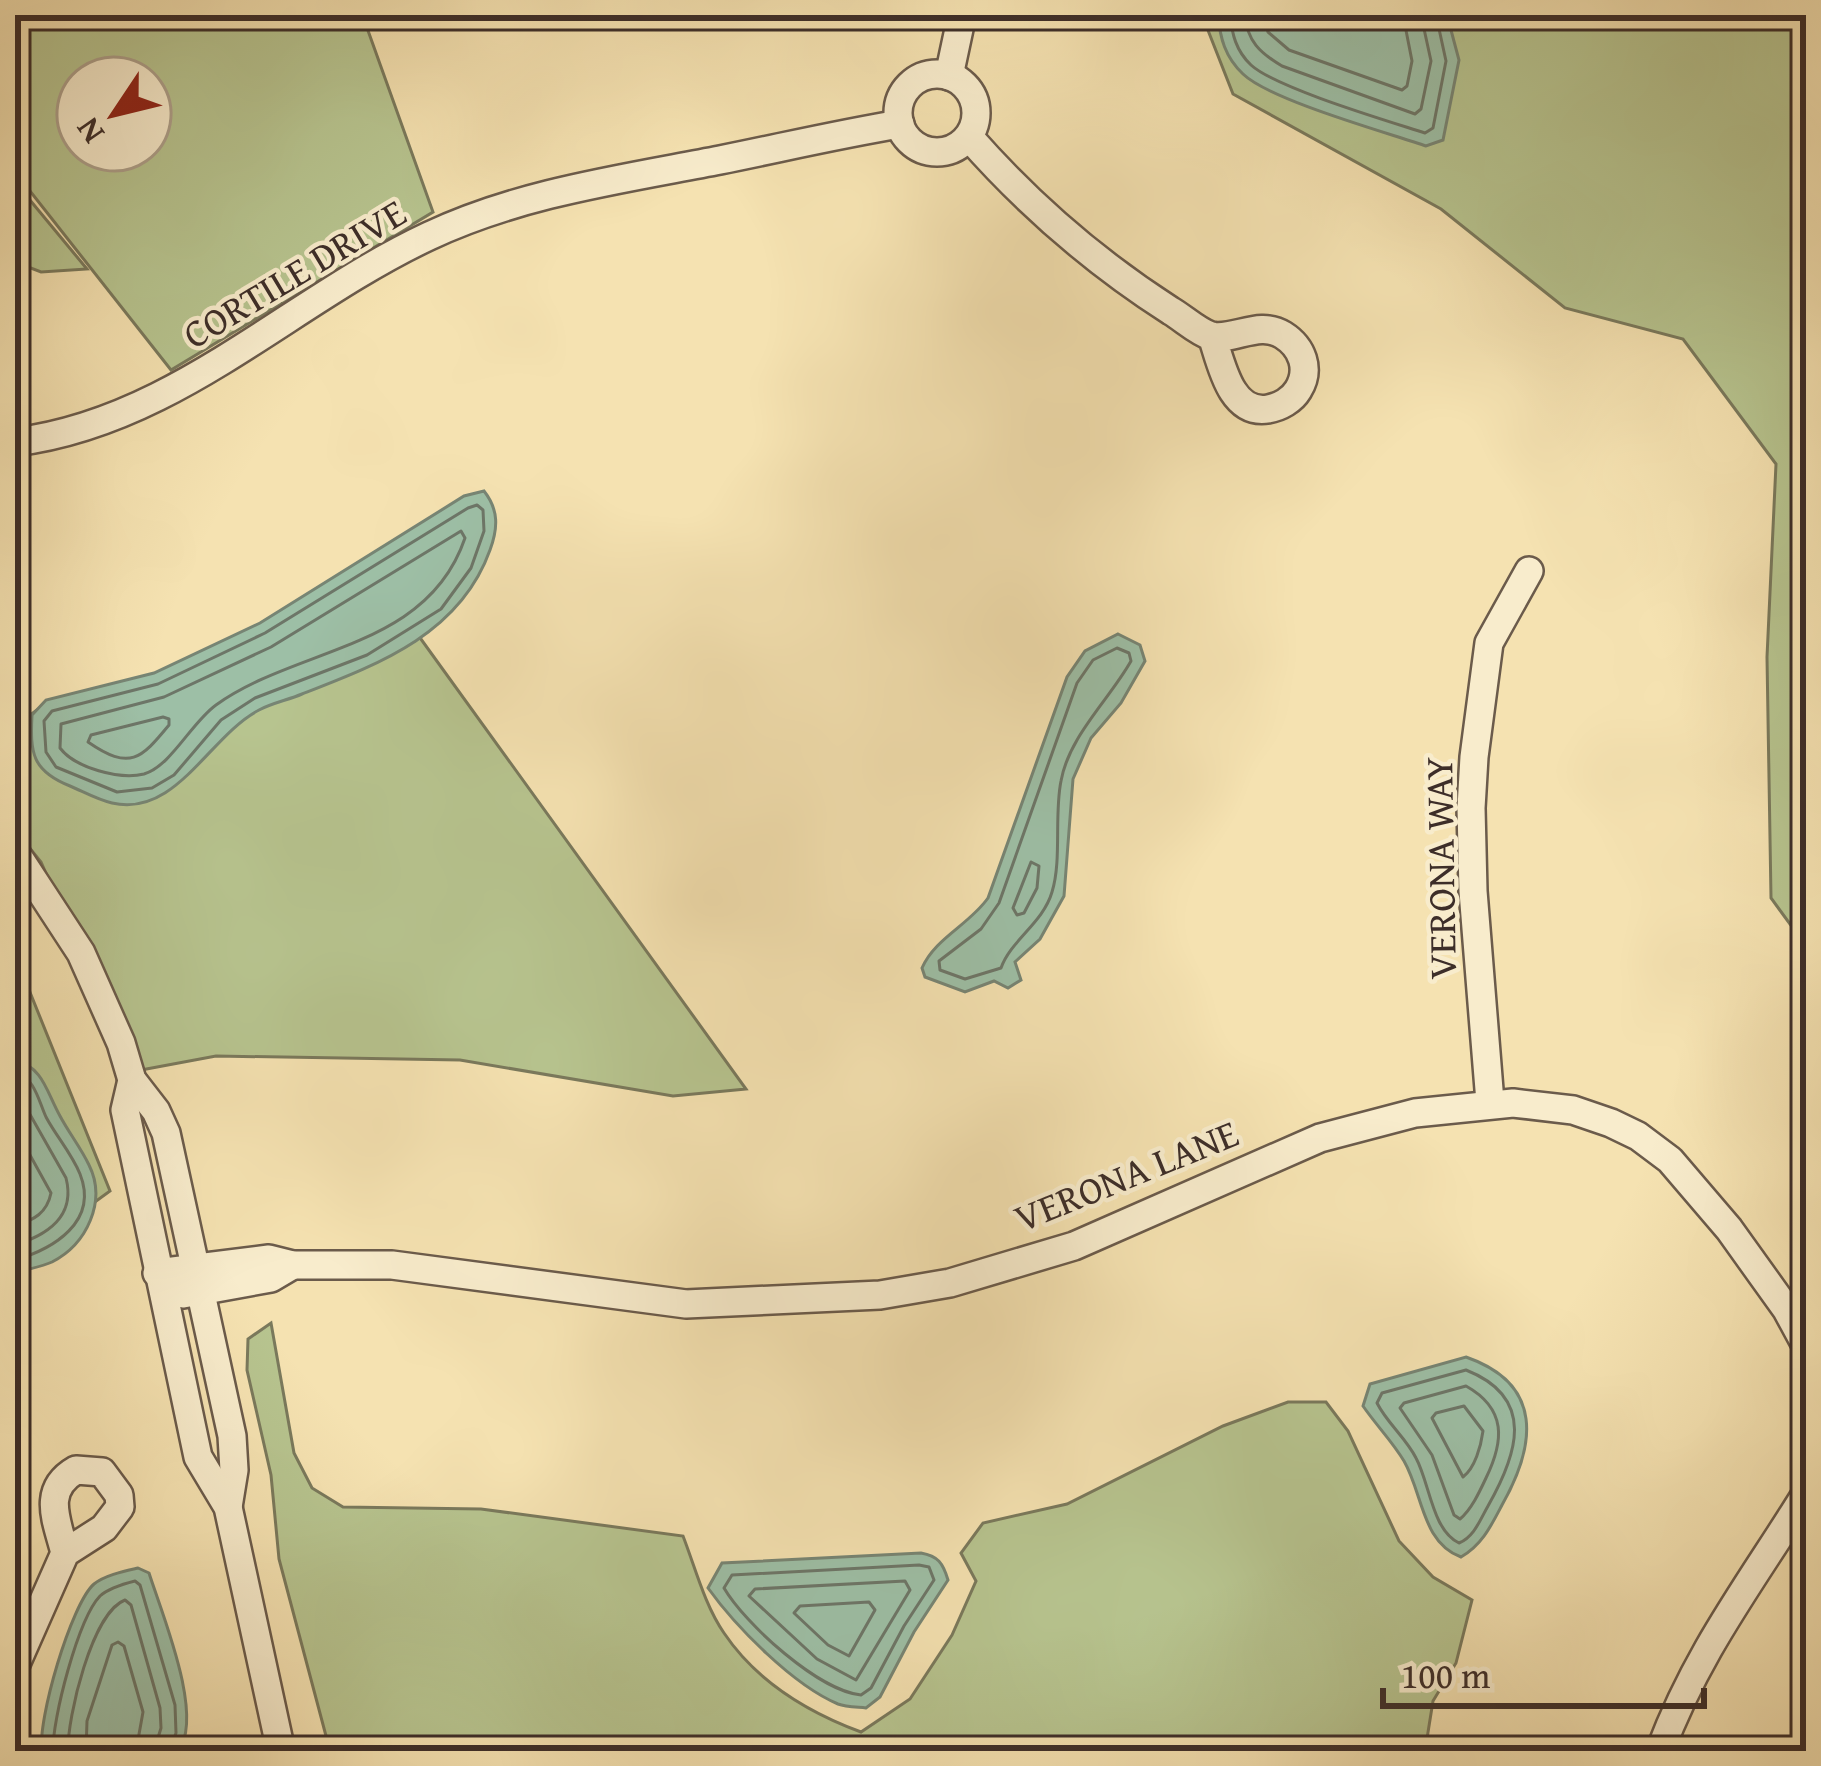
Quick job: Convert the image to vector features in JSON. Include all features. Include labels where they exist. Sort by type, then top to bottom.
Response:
[{"type":"street","points":[[949,76],[962,15]]},
{"type":"street","points":[[922,76],[949,76],[970,92],[976,109],[969,137],[949,151],[926,151],[914,145],[899,124],[898,110],[909,85],[922,76]]},
{"type":"street","name":"CORTILE DRIVE","points":[[15,442],[73,431],[146,405],[202,375],[341,283],[473,217],[563,190],[899,124]]},
{"type":"street","points":[[969,137],[1074,240],[1212,336]]},
{"type":"street","name":"VERONA WAY","points":[[1490,1102],[1472,890],[1472,791],[1490,643],[1529,571]]},
{"type":"street","points":[[15,852],[81,953],[132,1080],[166,1133],[232,1436],[234,1470],[228,1507]]},
{"type":"street","points":[[132,1080],[125,1110],[160,1286],[198,1457],[228,1507],[281,1751]]},
{"type":"street","name":"VERONA LANE","points":[[160,1286],[269,1259],[293,1265],[392,1265],[686,1304],[880,1295],[950,1283],[1075,1246],[1320,1138],[1415,1113],[1490,1102],[1573,1110],[1638,1136],[1670,1160],[1729,1229],[1806,1345]]},
{"type":"street","points":[[1660,1751],[1681,1695],[1710,1641],[1806,1494]]},
{"type":"street","points":[[15,1666],[65,1553]]},
{"type":"shaded area","points":[[15,15],[358,15],[366,25],[433,212],[171,370],[15,172]]},
{"type":"shaded area","points":[[1202,15],[1806,15],[1806,946],[1771,898],[1767,657],[1776,464],[1683,339],[1565,308],[1441,209],[1233,94]]},
{"type":"shaded area","points":[[15,182],[87,269],[41,272],[15,262]]},
{"type":"shaded area","points":[[366,563],[746,1089],[673,1096],[460,1060],[216,1056],[125,1073],[102,1000],[41,862],[15,830],[15,726],[44,705],[179,672]]},
{"type":"shaded area","points":[[15,955],[110,1191],[15,1260]]},
{"type":"shaded area","points":[[271,1323],[294,1453],[312,1488],[343,1507],[481,1509],[683,1536],[711,1611],[737,1651],[785,1693],[861,1732],[910,1699],[952,1635],[976,1581],[961,1553],[983,1523],[1067,1504],[1223,1426],[1288,1402],[1326,1402],[1348,1431],[1399,1541],[1433,1577],[1472,1600],[1456,1663],[1433,1701],[1425,1751],[330,1751],[279,1559],[271,1475],[247,1370],[248,1339]]},
{"type":"water","points":[[1218,15],[1447,15],[1459,60],[1443,140],[1426,146],[1302,105],[1257,84],[1228,54]]},
{"type":"water","points":[[484,491],[496,519],[490,550],[459,604],[438,625],[360,671],[259,710],[155,798],[135,804],[107,802],[57,780],[36,759],[32,715],[46,700],[154,673],[260,623],[464,496]]},
{"type":"water","points":[[1118,634],[1140,645],[1145,661],[1121,703],[1091,738],[1073,779],[1064,896],[1040,939],[1015,962],[1021,980],[1008,988],[994,981],[965,992],[925,977],[922,968],[935,948],[988,898],[1067,677],[1085,651]]},
{"type":"water","points":[[15,1059],[43,1082],[89,1165],[96,1193],[90,1220],[75,1244],[52,1262],[15,1273]]},
{"type":"water","points":[[1466,1357],[1509,1383],[1521,1400],[1526,1439],[1513,1483],[1494,1520],[1461,1557],[1438,1541],[1404,1461],[1363,1406],[1370,1384]]},
{"type":"water","points":[[921,1553],[939,1561],[948,1580],[880,1697],[866,1708],[838,1704],[784,1669],[708,1588],[722,1563]]},
{"type":"water","points":[[138,1568],[149,1573],[184,1691],[185,1735],[178,1751],[42,1751],[45,1715],[75,1614],[94,1584]]}]
